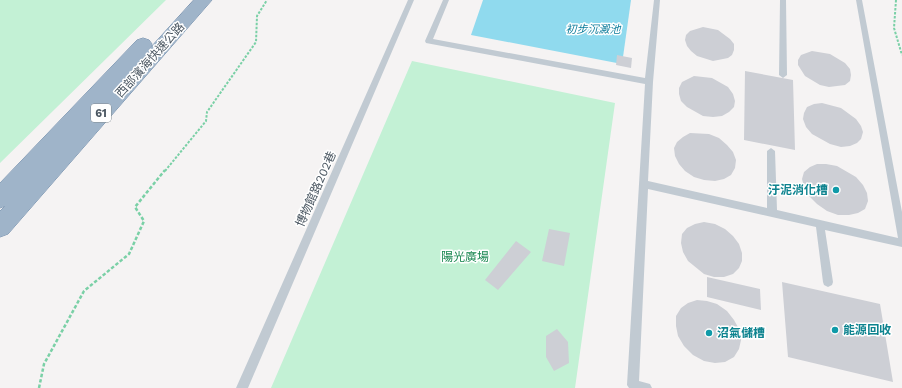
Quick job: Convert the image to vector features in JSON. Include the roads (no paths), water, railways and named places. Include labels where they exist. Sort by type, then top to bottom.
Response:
[{"type":"highway","name":"西部濱海快速公路","points":[[0,198],[186,0]]},
{"type":"highway","name":"西部濱海快速公路","points":[[0,227],[108,105],[204,0]]},
{"type":"lane","name":"博物館路202巷","points":[[242,388],[411,0]]},
{"type":"lane","points":[[446,0],[429,41],[649,82]]},
{"type":"lane","points":[[646,388],[633,385],[649,82],[656,0]]},
{"type":"lane","points":[[783,0],[783,75]]},
{"type":"lane","points":[[860,0],[902,236]]},
{"type":"lane","points":[[771,151],[772,213]]},
{"type":"lane","points":[[644,184],[902,243]]},
{"type":"lane","points":[[820,224],[828,282]]},
{"type":"water","name":"初步沉澱池","points":[[483,0],[631,0],[622,64],[471,35]]},
{"type":"place","name":"汙泥消化槽","points":[[836,190]]},
{"type":"place","name":"能源回收","points":[[835,330]]},
{"type":"place","name":"沼氣儲槽","points":[[709,333]]},
{"type":"park label","name":"陽光廣場","points":[[465,257]]}]
